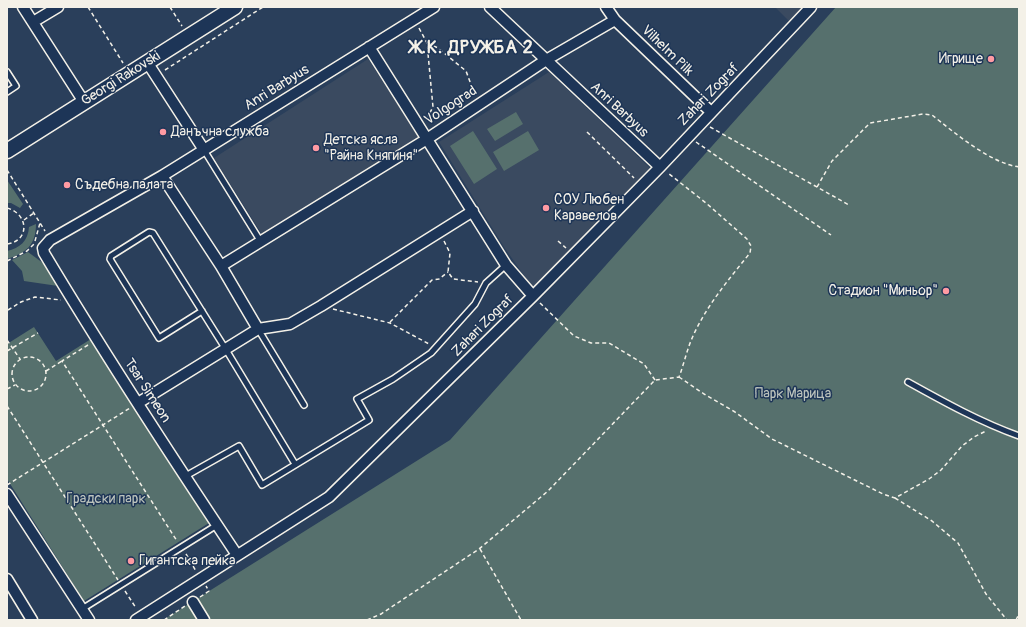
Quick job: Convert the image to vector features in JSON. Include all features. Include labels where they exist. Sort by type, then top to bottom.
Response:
[{"type":"street","points":[[23,7],[84,102]]},
{"type":"street","name":"Georgi Rakovski","points":[[7,151],[236,7]]},
{"type":"street","name":"Anri Barbyus","points":[[50,240],[162,176],[434,7]]},
{"type":"street","name":"Anri Barbyus","points":[[490,7],[660,167]]},
{"type":"street","name":"Vilhelm Pilk","points":[[606,7],[615,20],[711,112]]},
{"type":"street","name":"Zahari Zograf","points":[[139,618],[329,497],[533,296],[660,167],[812,7]]},
{"type":"street","points":[[33,22],[54,8]]},
{"type":"street","name":"Volgograd","points":[[220,266],[427,139],[546,60],[615,20]]},
{"type":"street","points":[[369,47],[506,265],[533,296]]},
{"type":"street","points":[[147,62],[204,150]]},
{"type":"street","points":[[162,176],[220,266],[258,329]]},
{"type":"street","points":[[138,403],[258,329],[290,324],[322,306],[473,211]]},
{"type":"street","name":"Tsar Simeon","points":[[50,240],[43,248],[44,253],[184,477],[237,556]]},
{"type":"street","points":[[7,494],[89,620]]},
{"type":"street","points":[[7,578],[32,620]]},
{"type":"street","points":[[193,602],[204,620]]},
{"type":"lane","points":[[7,72],[16,86],[7,92]]},
{"type":"lane","points":[[204,150],[261,242]]},
{"type":"lane","points":[[202,311],[159,338],[110,259],[111,256],[151,232],[202,311],[225,348],[295,464]]},
{"type":"lane","points":[[184,477],[239,446],[262,485],[369,420],[357,399],[393,379],[431,353],[475,304],[486,283],[506,265]]},
{"type":"lane","points":[[258,329],[304,405]]},
{"type":"lane","points":[[908,382],[993,427],[1019,436]]},
{"type":"lane","points":[[82,609],[216,525]]},
{"type":"path","points":[[88,7],[130,73]]},
{"type":"path","points":[[170,7],[188,36]]},
{"type":"path","points":[[156,75],[263,7]]},
{"type":"path","points":[[414,20],[427,43],[433,107],[421,129]]},
{"type":"path","points":[[427,43],[438,48],[466,71],[474,91],[476,106]]},
{"type":"path","points":[[817,187],[832,161],[870,123],[924,114],[932,115],[983,152],[1002,163],[1019,167]]},
{"type":"path","points":[[701,123],[849,205]]},
{"type":"path","points":[[587,132],[642,185]]},
{"type":"path","points":[[688,137],[831,235]]},
{"type":"path","points":[[660,167],[706,203],[747,240],[751,246],[750,253],[718,294],[704,315],[692,337],[679,377]]},
{"type":"path","points":[[7,170],[50,240]]},
{"type":"path","points":[[7,208],[14,210],[19,214],[23,220],[24,227],[18,240],[12,244],[7,244]]},
{"type":"path","points":[[23,220],[34,213]]},
{"type":"path","points":[[7,261],[26,251],[34,243],[40,223]]},
{"type":"path","points":[[390,323],[432,280],[439,279],[448,272],[450,253],[440,232]]},
{"type":"path","points":[[448,272],[454,279],[486,283]]},
{"type":"path","points":[[533,296],[574,336],[591,343],[609,342],[644,364],[654,380]]},
{"type":"path","points":[[8,310],[21,302],[35,297],[73,301]]},
{"type":"path","points":[[322,306],[390,323],[436,348]]},
{"type":"path","points":[[7,351],[38,332]]},
{"type":"path","points":[[46,371],[97,339]]},
{"type":"path","points":[[7,340],[20,359]]},
{"type":"path","points":[[26,357],[33,357],[39,360],[46,371],[46,378],[43,384],[32,391],[20,389],[12,378],[14,364],[20,359],[26,357]]},
{"type":"path","points":[[62,361],[181,547]]},
{"type":"path","points":[[367,620],[381,614],[479,549],[548,491],[654,380],[679,377],[735,412],[772,438],[883,494],[896,498],[932,521],[958,543],[986,594],[1007,620]]},
{"type":"path","points":[[7,389],[15,384]]},
{"type":"path","points":[[7,485],[138,403]]},
{"type":"path","points":[[7,406],[121,584],[139,618]]},
{"type":"path","points":[[896,498],[929,479],[941,470],[962,446],[974,437],[993,427]]},
{"type":"path","points":[[479,549],[521,620]]},
{"type":"path","points":[[1016,620],[1019,614]]},
{"type":"shaded area","points":[[775,7],[805,7],[791,23]]},
{"type":"shaded area","name":"Детска ясла \"Райна Княгиня\"","points":[[368,59],[419,137],[263,236],[214,158]]},
{"type":"shaded area","name":"СОУ Любен Каравелов","points":[[549,72],[651,169],[534,287],[530,284],[504,247],[439,142]]},
{"type":"green space","name":"Парк Марица","points":[[836,7],[1019,7],[1019,620],[163,620],[450,440]]},
{"type":"green space","points":[[516,112],[523,124],[495,141],[487,129]]},
{"type":"green space","points":[[473,131],[497,169],[474,184],[450,146]]},
{"type":"green space","points":[[528,131],[539,150],[504,171],[493,152]]},
{"type":"green space","points":[[7,180],[23,204],[20,208],[11,203],[7,203]]},
{"type":"green space","points":[[36,224],[36,231],[29,247],[20,254],[7,259],[7,251],[19,246],[25,240],[29,227]]},
{"type":"green space","points":[[28,252],[47,266],[58,286],[24,281],[22,271],[12,260]]},
{"type":"green space","name":"Градски парк","points":[[34,327],[56,361],[91,339],[209,523],[84,601],[7,479],[7,344]]},
{"type":"place","name":"Игрище","points":[[991,59]]},
{"type":"place","name":"Данъчна служба","points":[[163,132]]},
{"type":"place","name":"Детска ясла \"Райна Княгиня\"","points":[[316,148]]},
{"type":"place","name":"Съдебна палата","points":[[67,185]]},
{"type":"place","name":"СОУ Любен Каравелов","points":[[546,208]]},
{"type":"place","name":"Стадион \"Миньор\"","points":[[946,291]]},
{"type":"place","name":"Гигантска пейка","points":[[131,561]]},
{"type":"district","name":"Ж.К. ДРУЖБА 2","points":[[472,48]]}]
